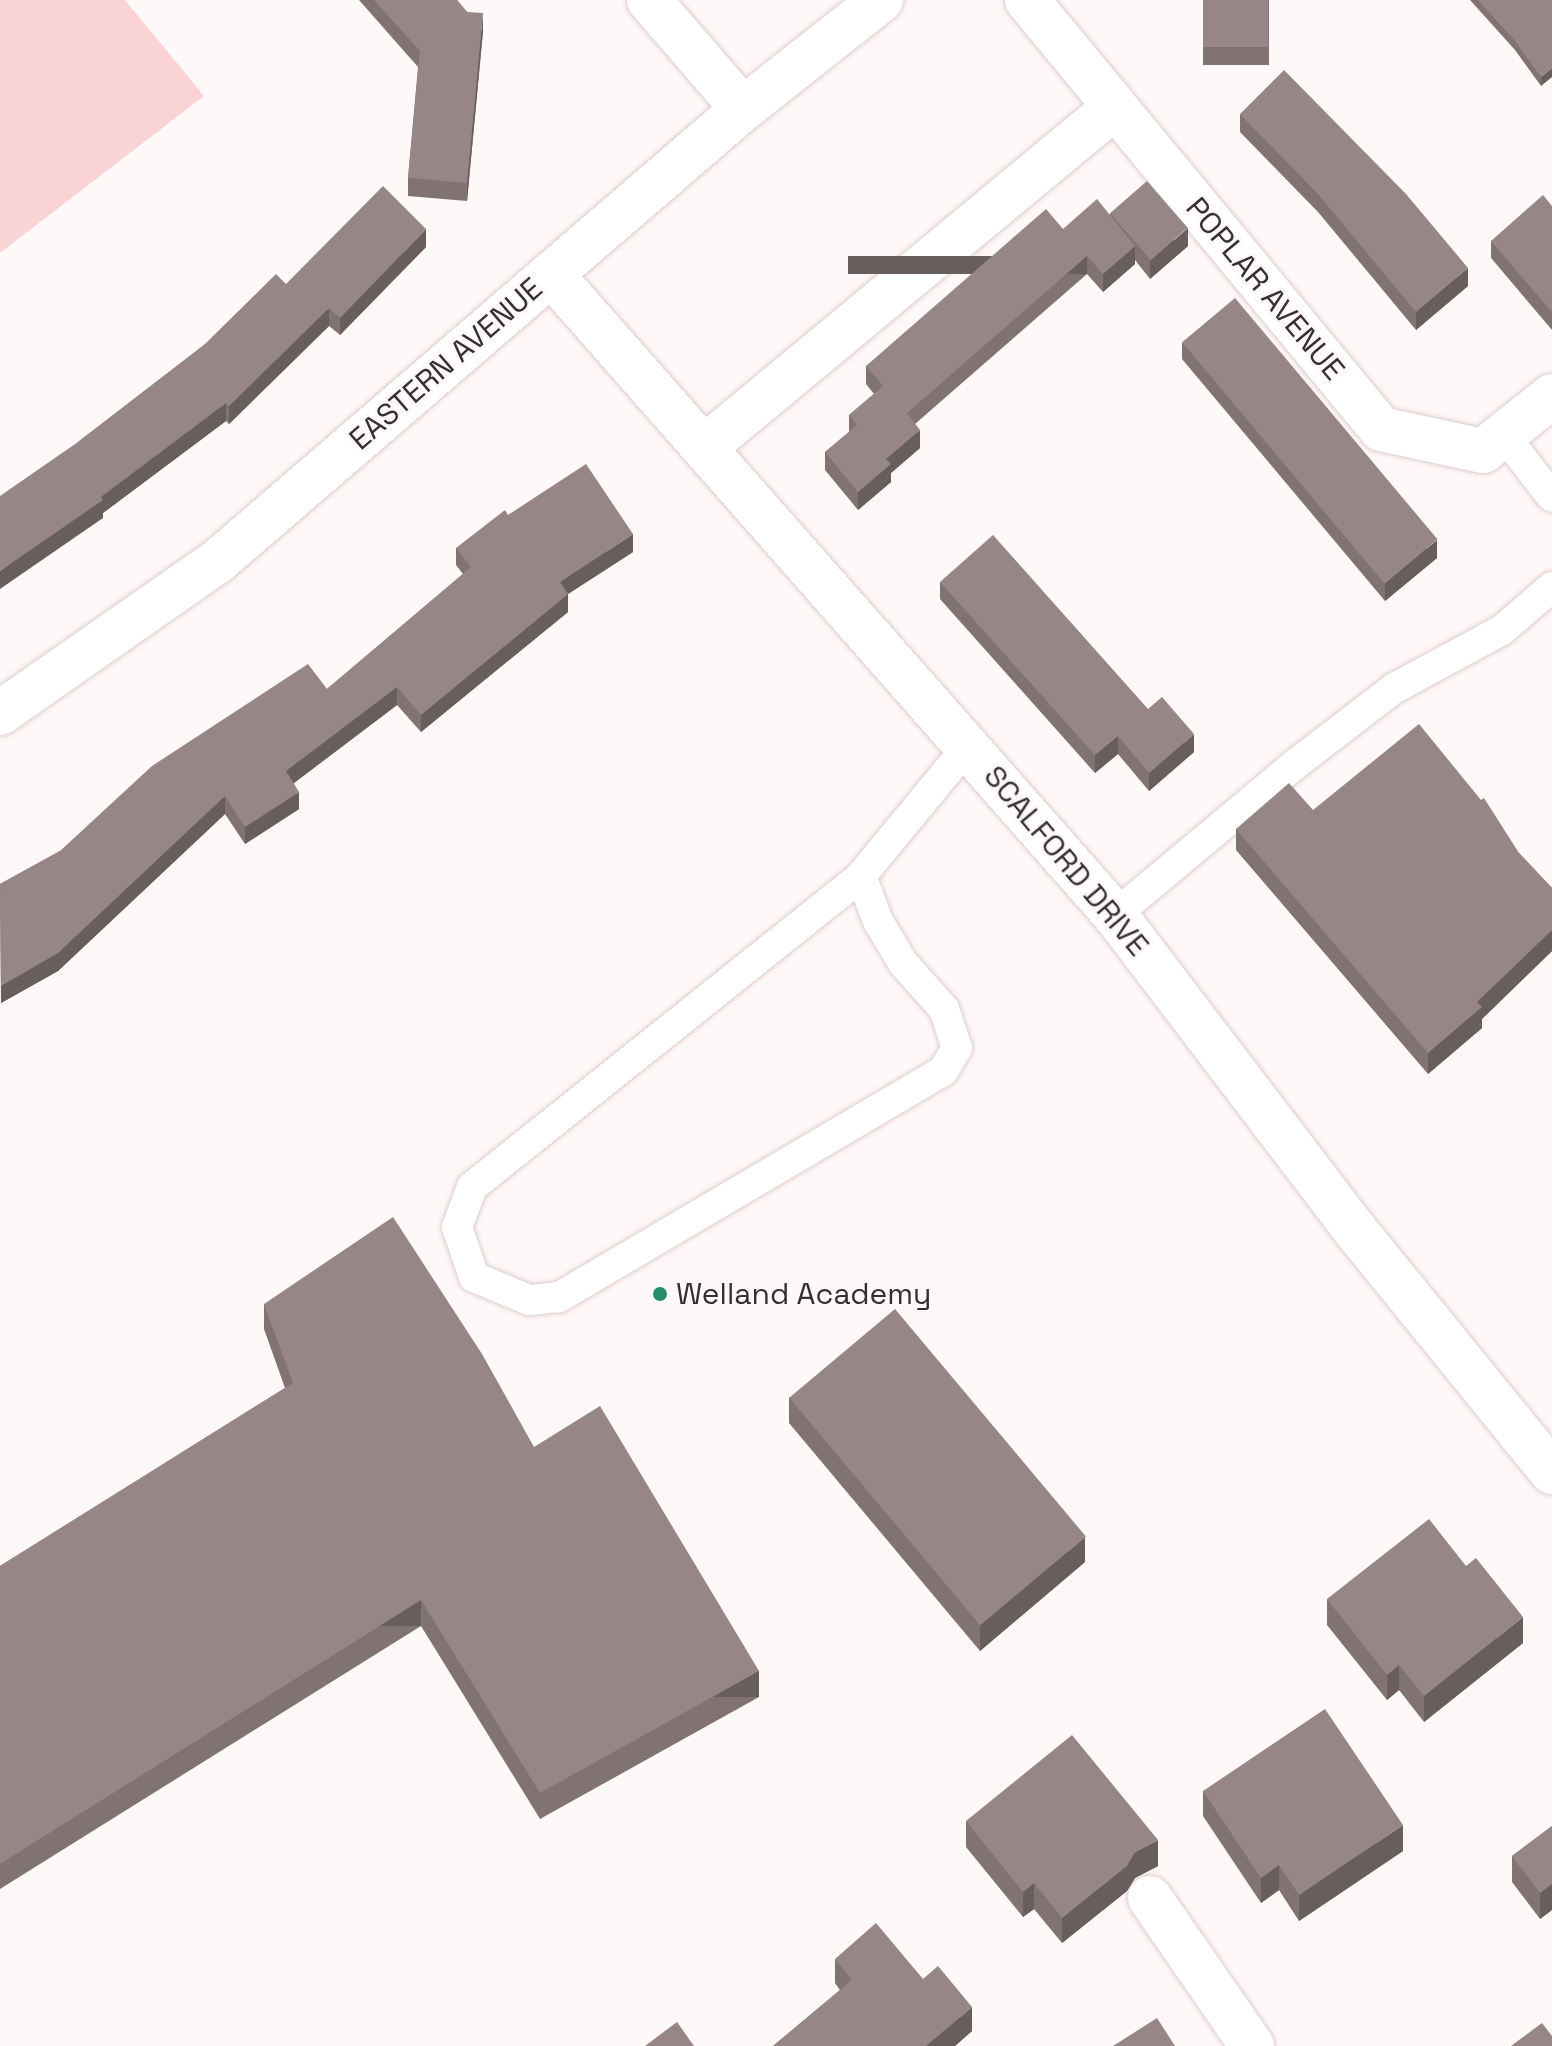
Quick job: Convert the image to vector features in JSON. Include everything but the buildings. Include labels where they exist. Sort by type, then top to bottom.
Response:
[{"type":"street","points":[[649,0],[743,109]]},
{"type":"street","name":"EASTERN AVENUE","points":[[0,713],[218,561],[743,109],[881,0]]},
{"type":"street","name":"POPLAR AVENUE","points":[[1027,0],[1381,429],[1483,451],[1552,396]]},
{"type":"street","points":[[706,446],[1115,107]]},
{"type":"street","name":"SCALFORD DRIVE","points":[[551,274],[706,446],[1115,915],[1355,1230],[1552,1472]]},
{"type":"street","points":[[1150,1898],[1252,2046]]},
{"type":"lane","points":[[1504,435],[1552,497]]},
{"type":"lane","points":[[1115,915],[1297,763],[1393,689],[1502,630],[1552,587]]},
{"type":"lane","points":[[861,876],[878,921],[903,963],[944,1009],[957,1048],[943,1071],[559,1297],[529,1300],[474,1277],[457,1227],[472,1187],[861,876],[968,746]]},
{"type":"shaded area","points":[[0,0],[125,0],[204,96],[0,253]]},
{"type":"place","name":"Welland Academy","points":[[660,1294]]}]
